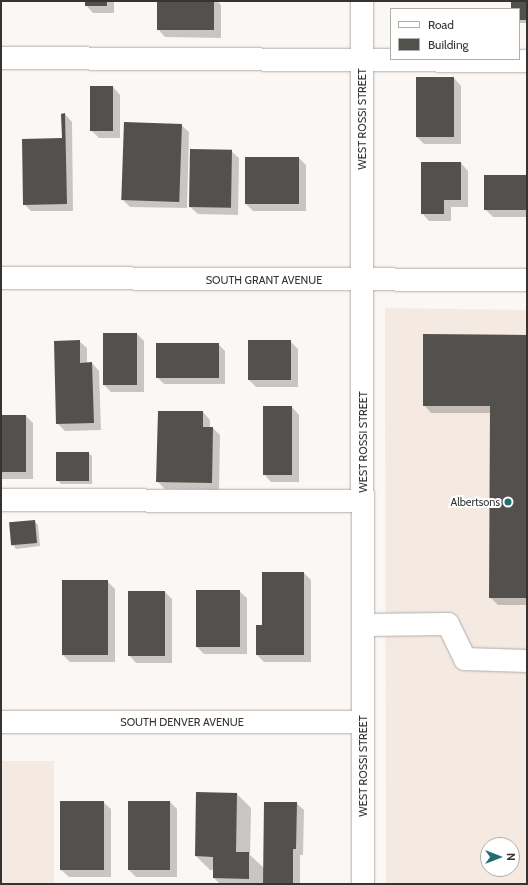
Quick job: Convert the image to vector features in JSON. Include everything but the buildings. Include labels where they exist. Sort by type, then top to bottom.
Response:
[{"type":"street","name":"WEST ROSSI STREET","points":[[362,1],[363,884]]},
{"type":"street","points":[[1,58],[390,59]]},
{"type":"street","points":[[444,60],[527,61]]},
{"type":"street","name":"SOUTH GRANT AVENUE","points":[[1,278],[527,280]]},
{"type":"street","points":[[1,500],[363,501]]},
{"type":"street","points":[[363,625],[448,624],[465,659],[527,661]]},
{"type":"street","name":"SOUTH DENVER AVENUE","points":[[1,722],[363,722]]},
{"type":"shaded area","points":[[385,308],[527,310],[527,884],[386,884]]},
{"type":"shaded area","points":[[1,761],[54,761],[54,884],[1,884]]},
{"type":"place","name":"Albertsons","points":[[508,502]]}]
